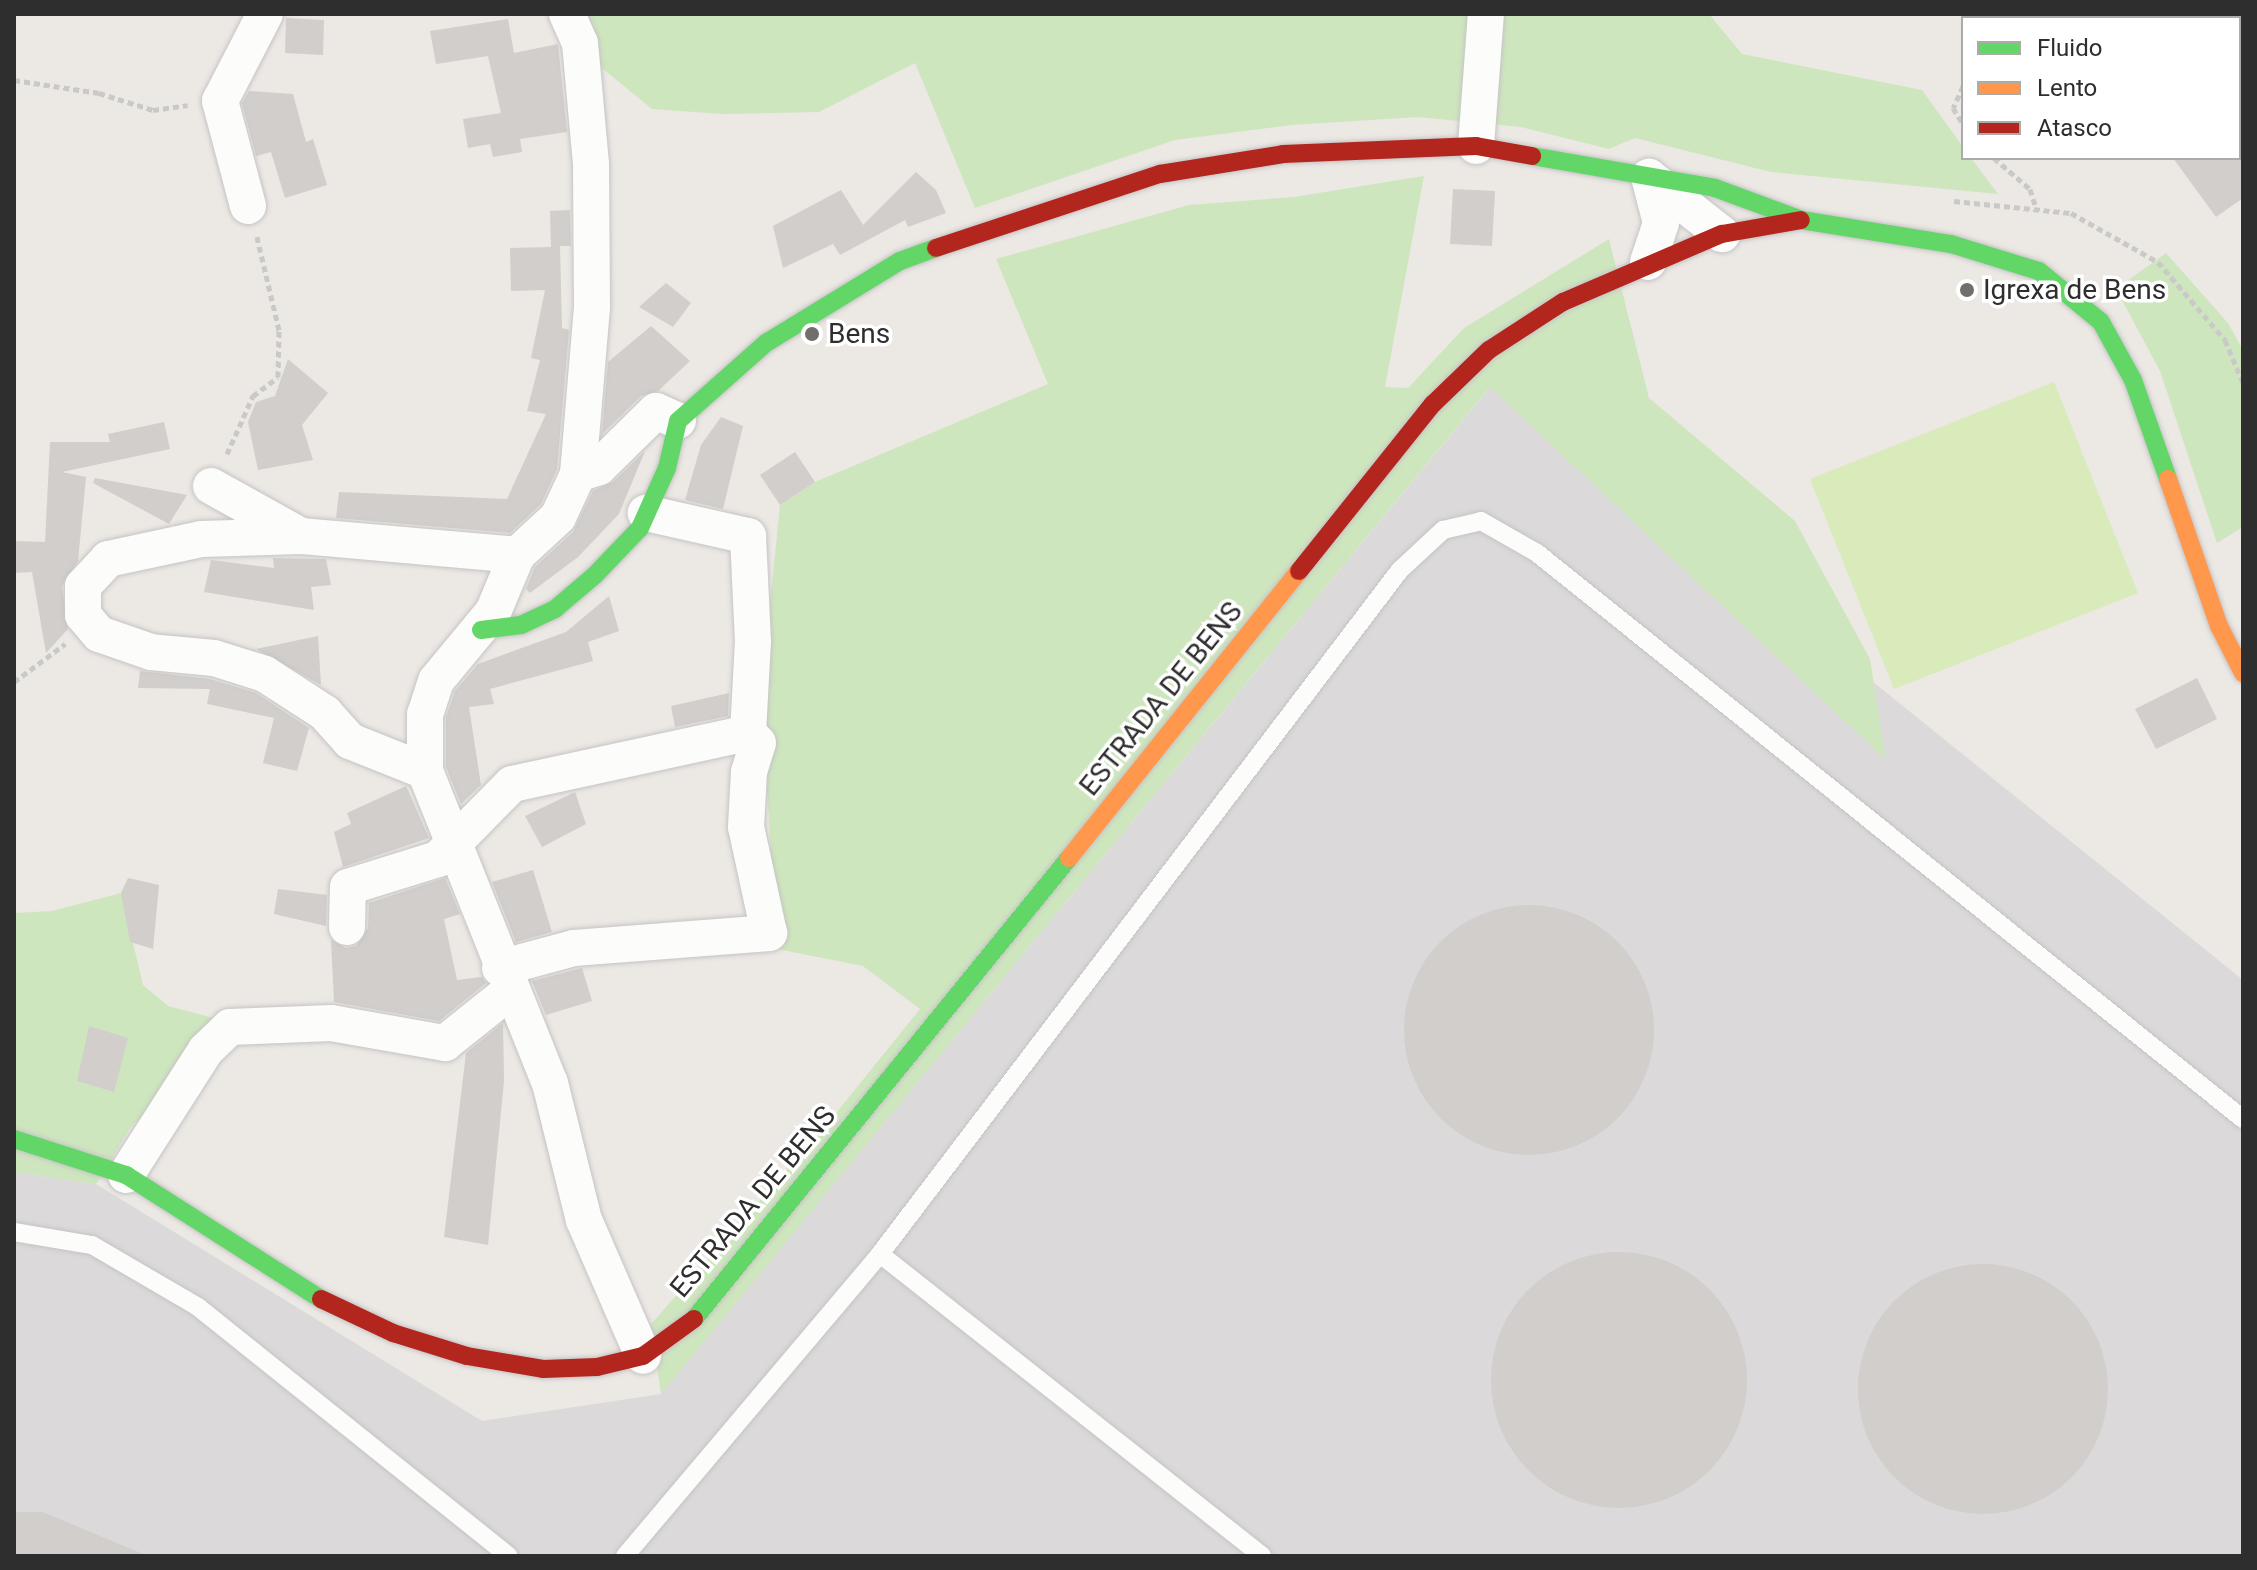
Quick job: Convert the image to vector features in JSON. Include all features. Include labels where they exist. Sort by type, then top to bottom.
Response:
[{"type":"street","points":[[248,206],[220,101],[265,14]]},
{"type":"street","points":[[567,14],[580,43],[591,165],[592,307],[578,474],[558,517],[517,555],[481,630],[436,681],[425,714],[425,771],[505,980],[550,1083],[584,1220],[643,1356]]},
{"type":"street","points":[[1476,146],[1486,14]]},
{"type":"street","points":[[481,630],[521,625],[555,609],[595,575],[640,528],[667,468],[678,421],[766,343],[830,300],[900,261],[1038,211],[1160,174],[1283,154],[1476,146],[1715,188],[1804,220]]},
{"type":"street","points":[[1649,177],[1722,234]]},
{"type":"street","points":[[1648,262],[1661,223],[1649,177]]},
{"type":"street","points":[[1715,188],[1724,208],[1722,234]]},
{"type":"street","name":"ESTRADA DE BENS","points":[[14,1139],[86,1158],[126,1175],[316,1297],[393,1333],[467,1356],[543,1369],[597,1367],[643,1356],[704,1312],[1433,404],[1489,350],[1563,302],[1648,262],[1722,234],[1804,220],[1951,244],[2039,271],[2101,322],[2133,380],[2219,626],[2243,673]]},
{"type":"street","points":[[578,474],[599,467],[656,411],[678,421]]},
{"type":"street","points":[[211,486],[301,536]]},
{"type":"street","points":[[126,1175],[206,1050],[230,1027],[331,1023],[445,1043],[505,980],[574,948],[769,933],[746,827],[749,772],[758,743],[748,733],[753,642],[748,536],[646,513]]},
{"type":"street","points":[[425,771],[350,741],[325,713],[265,674],[214,658],[151,652],[99,634],[83,615],[83,586],[108,559],[201,539],[301,536],[517,555]]},
{"type":"street","points":[[347,927],[348,887],[438,859],[512,784],[748,733]]},
{"type":"lane","points":[[625,1556],[880,1254],[1400,570],[1443,530],[1481,521],[1537,553],[2243,1119]]},
{"type":"lane","points":[[14,1232],[92,1245],[198,1307],[509,1556]]},
{"type":"lane","points":[[880,1254],[1262,1556]]},
{"type":"path","points":[[14,80],[99,93],[153,110],[220,101]]},
{"type":"path","points":[[1961,90],[1953,108],[1961,121]]},
{"type":"path","points":[[1996,160],[2030,189],[2037,210]]},
{"type":"path","points":[[211,486],[253,396],[278,377],[279,330],[248,206]]},
{"type":"path","points":[[14,682],[91,625]]},
{"type":"shaded area","points":[[1497,379],[2243,980],[2243,1556],[14,1556],[14,1172],[96,1184],[482,1421],[661,1394]]},
{"type":"green space","points":[[579,14],[1709,14],[1742,54],[1922,90],[1961,144],[1961,160],[1972,160],[1998,194],[1771,172],[1635,138],[1609,149],[1521,127],[1418,117],[1292,125],[1175,140],[975,208],[915,63],[819,112],[722,114],[652,109],[603,69]]},
{"type":"green space","points":[[1424,176],[1385,387],[1408,388],[1464,328],[1609,239],[1649,398],[1795,521],[1870,659],[1886,760],[1490,387],[661,1394],[651,1324],[828,1123],[920,1009],[863,966],[777,949],[761,692],[780,505],[815,482],[1048,384],[996,259],[1189,205],[1294,197]]},
{"type":"green space","points":[[2166,253],[2228,323],[2243,350],[2243,527],[2217,543],[2160,371],[2116,289]]},
{"type":"green space","points":[[2054,382],[2138,593],[1894,689],[1810,479]]},
{"type":"green space","points":[[121,893],[143,985],[168,1006],[217,1019],[173,1084],[130,1128],[96,1184],[14,1172],[14,913],[52,911]]},
{"type":"building","points":[[286,18],[324,20],[323,55],[285,53]]},
{"type":"building","points":[[508,19],[514,53],[558,44],[567,132],[520,139],[522,152],[493,157],[490,144],[468,148],[463,119],[501,113],[488,56],[436,64],[430,31]]},
{"type":"building","points":[[249,91],[293,94],[306,142],[313,139],[327,185],[285,198],[271,152],[256,156],[242,103]]},
{"type":"building","points":[[2243,158],[2243,198],[2216,217],[2174,160]]},
{"type":"building","points":[[916,172],[936,190],[946,213],[908,227],[905,220],[840,255],[833,244],[783,268],[773,226],[841,190],[863,225]]},
{"type":"building","points":[[1453,189],[1495,191],[1492,246],[1450,244]]},
{"type":"building","points":[[570,210],[571,246],[560,246],[562,328],[569,330],[557,469],[541,504],[510,533],[336,518],[339,492],[507,499],[546,414],[527,411],[540,360],[531,358],[545,290],[511,291],[510,248],[551,247],[550,211]]},
{"type":"building","points":[[666,283],[691,303],[673,327],[639,307]]},
{"type":"building","points":[[651,326],[690,361],[658,391],[641,396],[602,434],[608,362]]},
{"type":"building","points":[[288,359],[328,393],[302,425],[313,460],[258,470],[248,422],[256,402],[275,396]]},
{"type":"building","points":[[721,417],[743,426],[723,509],[685,500],[701,445]]},
{"type":"building","points":[[164,422],[170,449],[62,472],[86,477],[78,561],[62,586],[68,629],[46,653],[32,572],[14,573],[14,541],[45,542],[50,442],[110,442],[108,434]]},
{"type":"building","points":[[645,451],[619,514],[578,557],[530,593],[526,589],[535,567],[573,532],[593,491],[613,482]]},
{"type":"building","points":[[795,452],[815,482],[780,505],[760,475]]},
{"type":"building","points":[[95,478],[187,495],[169,524],[93,483]]},
{"type":"building","points":[[273,558],[326,559],[331,585],[311,587],[314,610],[204,592],[211,560],[274,568]]},
{"type":"building","points":[[609,596],[619,631],[588,642],[593,661],[490,689],[494,704],[469,707],[481,785],[461,804],[446,767],[446,717],[455,691],[478,664],[566,632]]},
{"type":"building","points":[[318,636],[321,685],[256,649]]},
{"type":"building","points":[[140,671],[210,679],[256,693],[309,728],[297,771],[263,763],[274,718],[207,704],[210,689],[138,688]]},
{"type":"building","points":[[2197,678],[2217,719],[2156,749],[2135,709]]},
{"type":"building","points":[[729,693],[728,716],[675,727],[671,706]]},
{"type":"building","points":[[406,786],[429,838],[343,867],[334,832],[351,824],[347,813]]},
{"type":"building","points":[[575,792],[586,824],[542,847],[525,816]]},
{"type":"building","points":[[533,870],[552,932],[516,942],[492,882]]},
{"type":"building","points":[[128,878],[159,885],[153,949],[130,942],[121,893]]},
{"type":"building","points":[[445,878],[460,914],[444,919],[457,980],[482,977],[486,983],[439,1021],[334,1002],[331,940],[346,948],[356,946],[368,928],[369,903]]},
{"type":"building","points":[[278,889],[327,895],[326,926],[274,914]]},
{"type":"building","points":[[1529,905],[1565,910],[1588,920],[1608,933],[1626,951],[1649,994],[1654,1030],[1649,1066],[1639,1089],[1626,1109],[1608,1127],[1565,1150],[1529,1155],[1493,1150],[1470,1140],[1450,1127],[1432,1109],[1409,1066],[1404,1030],[1409,994],[1419,971],[1432,951],[1450,933],[1493,910]]},
{"type":"building","points":[[582,968],[592,1001],[546,1015],[532,981]]},
{"type":"building","points":[[503,1023],[504,1081],[488,1245],[444,1237],[466,1053]]},
{"type":"building","points":[[89,1026],[128,1038],[114,1092],[77,1081]]},
{"type":"building","points":[[1606,1252],[1632,1252],[1668,1261],[1710,1289],[1738,1331],[1745,1355],[1745,1405],[1738,1429],[1710,1471],[1668,1499],[1632,1508],[1606,1508],[1570,1499],[1528,1471],[1500,1429],[1491,1393],[1491,1367],[1500,1331],[1528,1289],[1570,1261]]},
{"type":"building","points":[[1983,1264],[2019,1270],[2042,1279],[2062,1292],[2080,1310],[2098,1341],[2108,1389],[2102,1425],[2093,1448],[2080,1468],[2062,1486],[2031,1504],[1983,1514],[1947,1508],[1924,1499],[1904,1486],[1886,1468],[1868,1437],[1858,1389],[1864,1353],[1873,1330],[1886,1310],[1904,1292],[1935,1274]]},
{"type":"building","points":[[14,1512],[43,1512],[148,1556],[14,1556]]},
{"type":"traffic: fast","points":[[1532,156],[1715,188],[1802,220]]},
{"type":"traffic: fast","points":[[1801,220],[1951,244],[2039,271],[2101,322],[2133,380],[2168,479]]},
{"type":"traffic: fast","points":[[481,630],[521,625],[555,609],[595,575],[640,528],[667,468],[678,421],[766,343],[900,261],[936,248]]},
{"type":"traffic: fast","points":[[694,1319],[1069,858]]},
{"type":"traffic: fast","points":[[14,1139],[126,1175],[321,1299]]},
{"type":"traffic: slow","points":[[2168,479],[2219,626],[2243,673]]},
{"type":"traffic: slow","points":[[1069,858],[1299,571]]},
{"type":"traffic: jam","points":[[936,248],[1160,174],[1283,154],[1476,146],[1532,156]]},
{"type":"traffic: jam","points":[[1299,571],[1433,404],[1489,350],[1563,302],[1722,234],[1801,220]]},
{"type":"traffic: jam","points":[[321,1299],[393,1333],[467,1356],[543,1369],[597,1367],[643,1356],[694,1319]]},
{"type":"place","name":"Igrexa de Bens","points":[[1967,290]]},
{"type":"place","name":"Bens","points":[[812,334]]}]
